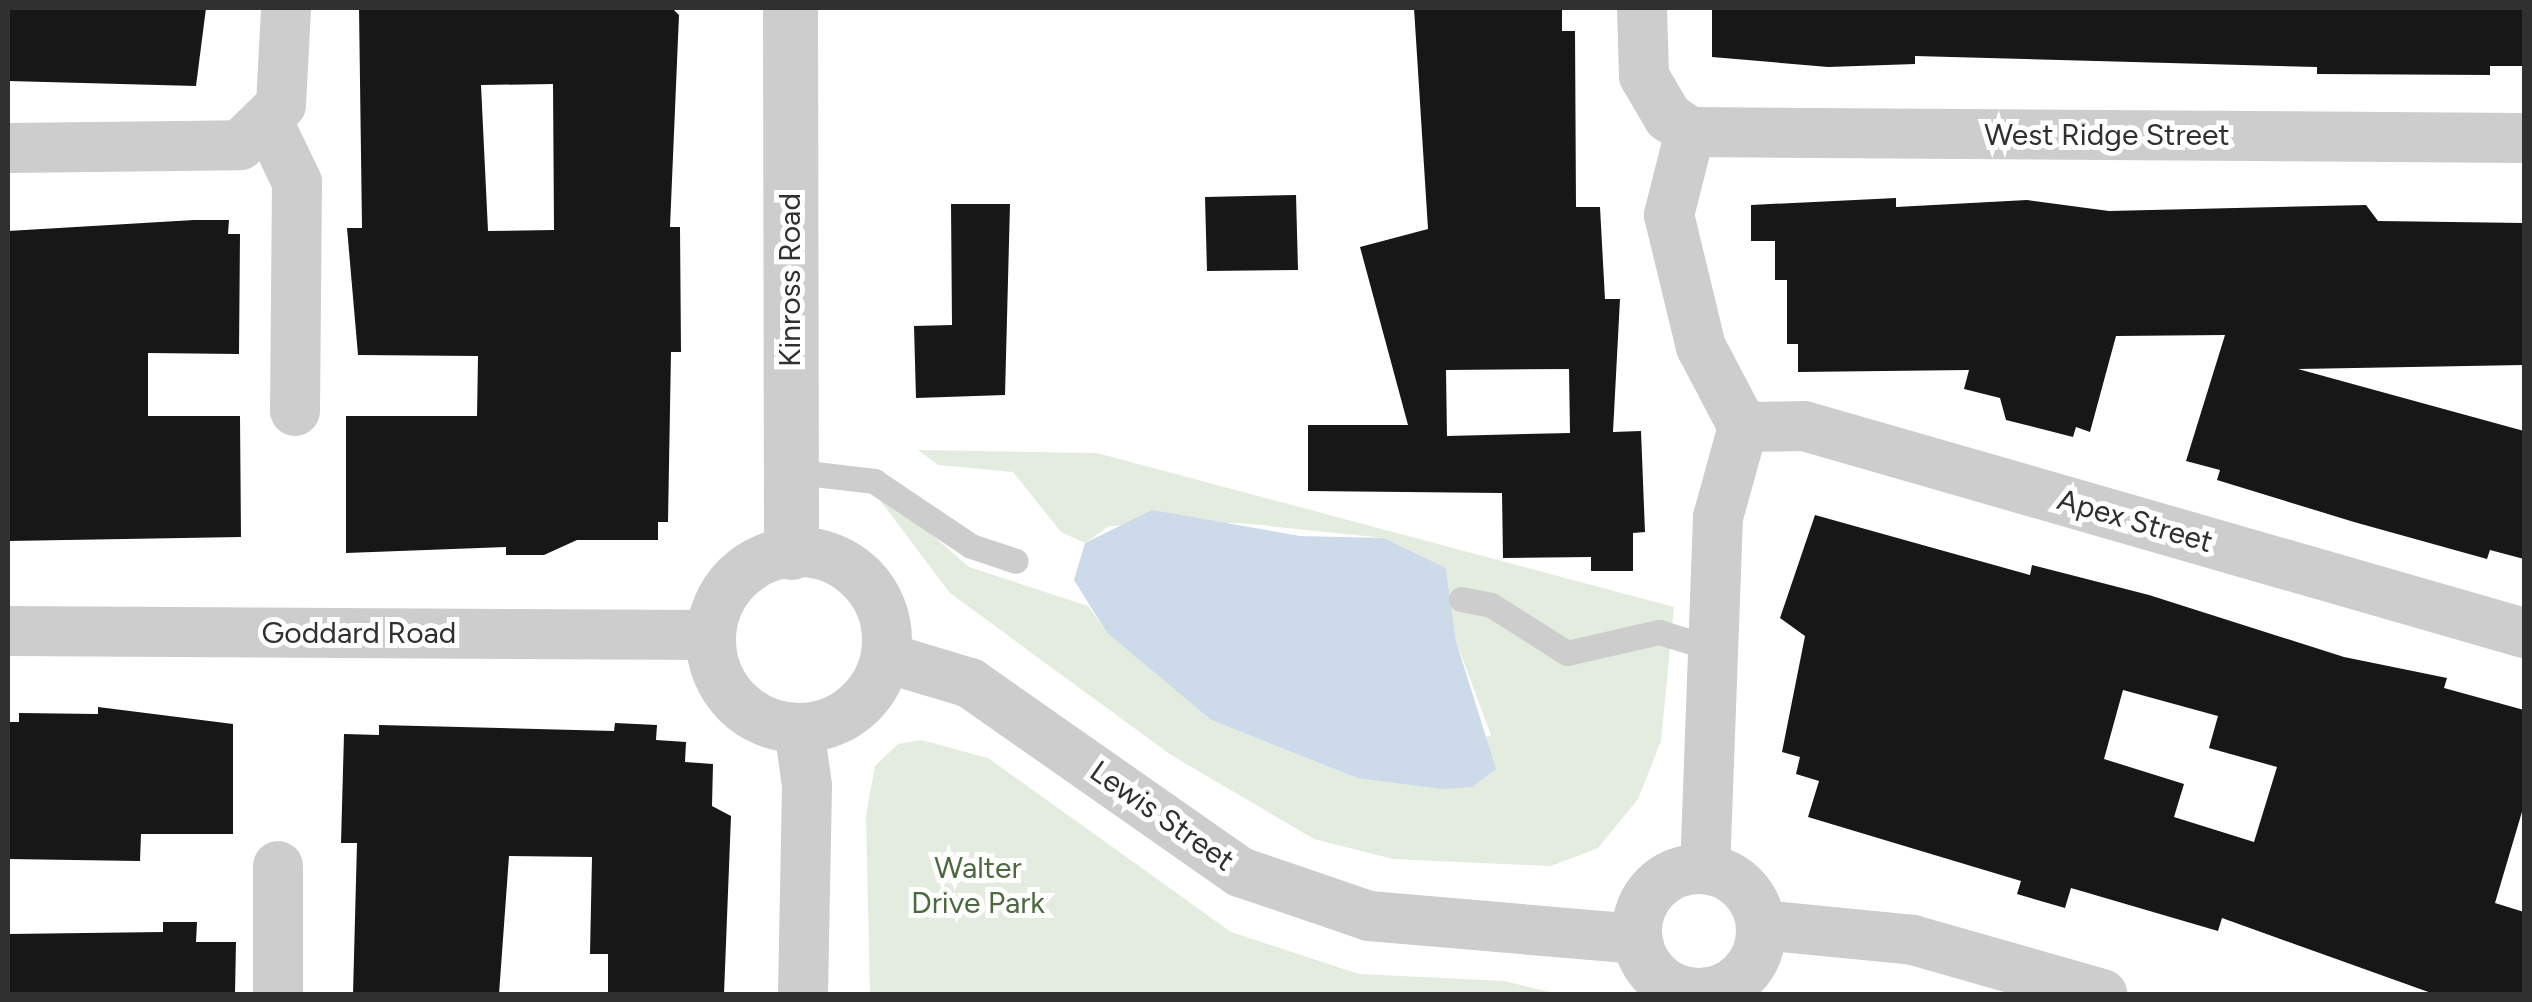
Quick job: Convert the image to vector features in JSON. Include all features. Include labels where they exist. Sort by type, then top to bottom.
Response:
[{"type":"street","points":[[8,148],[222,148],[269,124],[285,82],[286,8]]},
{"type":"street","name":"Kinross Road","points":[[790,8],[791,552]]},
{"type":"street","points":[[1642,8],[1644,76],[1668,117],[1690,132],[1669,216],[1700,347],[1743,427],[1718,517],[1705,869]]},
{"type":"street","points":[[269,124],[297,182],[295,412]]},
{"type":"street","name":"West Ridge Street","points":[[1690,132],[2524,138]]},
{"type":"street","name":"Apex Street","points":[[1743,427],[1804,426],[2524,633]]},
{"type":"street","points":[[791,552],[820,553],[867,580],[889,631],[887,658],[856,708],[799,728],[770,724],[735,700],[710,635],[727,588],[756,563],[791,552]]},
{"type":"street","name":"Goddard Road","points":[[8,630],[710,635]]},
{"type":"street","name":"Lewis Street","points":[[887,658],[970,684],[1240,872],[1369,916],[1636,939]]},
{"type":"street","points":[[799,728],[807,786],[803,994]]},
{"type":"street","points":[[278,866],[278,994]]},
{"type":"street","points":[[1705,869],[1746,890],[1761,925],[1752,964],[1707,993],[1664,984],[1636,939],[1658,884],[1705,869]]},
{"type":"street","points":[[1761,925],[1913,940],[2102,994]]},
{"type":"lane","points":[[789,471],[874,481],[971,546],[1016,561]]},
{"type":"lane","points":[[1461,599],[1491,606],[1567,653],[1659,632],[1714,649]]},
{"type":"green space","points":[[918,450],[1097,453],[1674,607],[1661,741],[1638,799],[1598,848],[1551,866],[1393,859],[1314,839],[1171,755],[950,593],[879,499],[893,501],[969,567],[1088,606],[1107,633],[1211,720],[1357,778],[1491,735],[1456,641],[1446,568],[1384,538],[1240,523],[1109,526],[1085,543],[1061,532],[1013,472],[938,465]]},
{"type":"green space","name":"Walter Drive Park","points":[[921,740],[988,758],[1231,932],[1359,974],[1505,981],[1558,994],[870,994],[866,815],[875,766],[898,744]]},
{"type":"water","points":[[1152,510],[1300,536],[1384,538],[1446,568],[1456,641],[1496,769],[1472,787],[1442,789],[1357,778],[1211,720],[1107,633],[1074,580],[1085,543]]},
{"type":"building","points":[[8,8],[206,8],[196,86],[8,81]]},
{"type":"building","points":[[359,8],[672,8],[679,15],[670,227],[680,227],[681,352],[671,352],[668,522],[658,522],[658,540],[577,540],[544,555],[506,555],[506,547],[346,553],[346,416],[477,416],[478,356],[358,355],[347,228],[362,228]],"holes":[[[553,84],[554,230],[488,231],[481,85]]]},
{"type":"building","points":[[1414,8],[1562,8],[1562,31],[1575,31],[1576,207],[1600,207],[1605,299],[1620,299],[1613,432],[1641,431],[1645,532],[1633,533],[1633,571],[1591,571],[1591,557],[1503,558],[1502,493],[1308,491],[1308,425],[1408,425],[1360,247],[1428,229]],"holes":[[[1569,369],[1570,433],[1447,436],[1446,370]]]},
{"type":"building","points":[[1712,8],[2523,8],[2524,66],[2490,66],[2490,75],[2317,74],[2317,67],[1915,56],[1915,64],[1828,67],[1712,57]]},
{"type":"building","points":[[1296,195],[1298,270],[1207,271],[1205,197]]},
{"type":"building","points":[[1896,198],[1896,207],[2027,200],[2109,211],[2366,205],[2378,221],[2524,223],[2524,365],[2298,369],[2524,431],[2524,559],[2490,550],[2487,559],[2354,522],[2217,480],[2220,470],[2186,461],[2225,335],[2116,336],[2090,432],[2076,427],[2073,437],[2006,420],[2000,398],[1964,389],[1969,370],[1798,372],[1798,344],[1787,344],[1787,280],[1775,280],[1775,241],[1751,241],[1751,205]]},
{"type":"building","points":[[951,204],[1010,204],[1005,395],[916,398],[914,326],[952,325]]},
{"type":"building","points":[[229,220],[228,234],[240,234],[239,354],[148,353],[148,416],[240,416],[241,537],[8,541],[8,231]]},
{"type":"building","points":[[1815,515],[2030,575],[2032,565],[2149,595],[2344,657],[2447,678],[2444,688],[2524,710],[2524,805],[2495,903],[2524,912],[2524,994],[2434,994],[2222,918],[2218,931],[2071,888],[2065,908],[2017,894],[2021,881],[1808,817],[1819,781],[1796,774],[1800,757],[1782,752],[1805,636],[1780,618]],"holes":[[[2123,690],[2218,716],[2209,748],[2277,767],[2254,842],[2174,817],[2184,784],[2104,759]]]},
{"type":"building","points":[[98,707],[233,724],[233,834],[141,834],[140,861],[8,859],[8,722],[19,722],[19,713],[98,714]]},
{"type":"building","points":[[615,723],[657,725],[656,740],[686,742],[685,762],[713,764],[712,806],[731,816],[724,994],[608,994],[608,954],[590,954],[592,857],[509,856],[499,994],[353,994],[357,843],[341,843],[344,734],[379,735],[379,725],[614,731]]},
{"type":"building","points":[[163,922],[197,922],[196,942],[236,942],[235,994],[8,994],[8,934],[163,932]]}]
